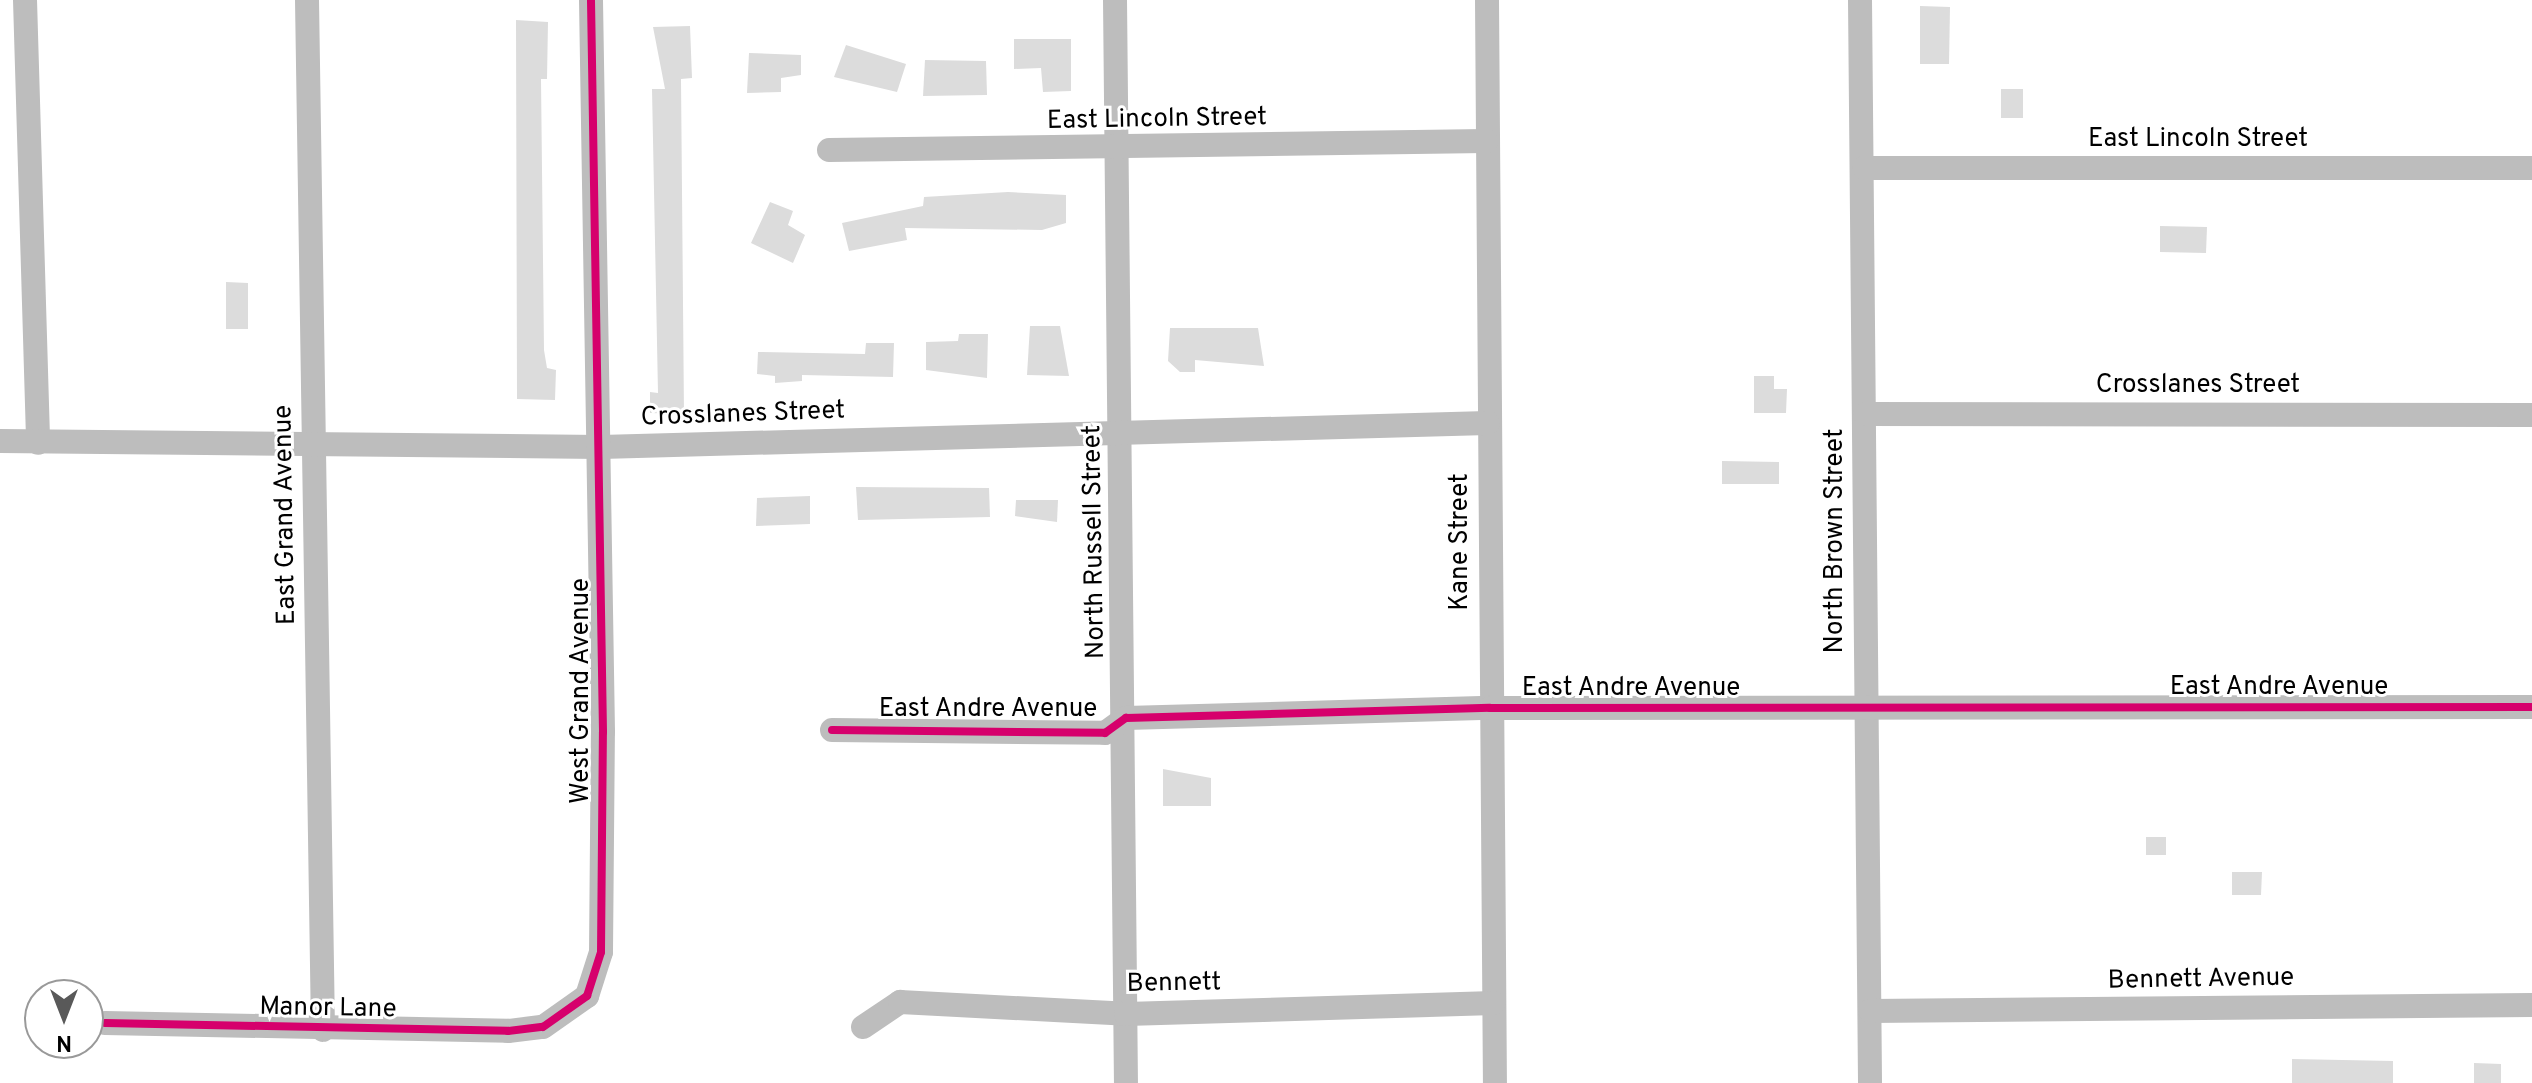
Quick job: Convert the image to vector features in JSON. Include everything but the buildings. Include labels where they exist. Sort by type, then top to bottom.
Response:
[{"type":"street","points":[[25,0],[38,443]]},
{"type":"street","name":"East Grand Avenue","points":[[307,0],[323,1030]]},
{"type":"street","name":"West Grand Avenue","points":[[587,996],[601,952],[601,447],[591,0]]},
{"type":"street","name":"North Russell Street","points":[[1115,0],[1126,718],[1126,1083]]},
{"type":"street","name":"Kane Street","points":[[1487,0],[1495,1083]]},
{"type":"street","name":"North Brown Street","points":[[1860,0],[1864,168],[1864,710],[1870,1083]]},
{"type":"street","name":"East Lincoln Street","points":[[829,150],[1118,150],[1486,141]]},
{"type":"street","name":"East Lincoln Street","points":[[1864,168],[2532,168]]},
{"type":"street","name":"Crosslanes Street","points":[[1865,414],[2532,415]]},
{"type":"street","name":"Crosslanes Street","points":[[0,441],[601,447],[1488,423]]},
{"type":"street","name":"East Andre Avenue","points":[[832,730],[1105,733],[1126,718],[1490,708],[2532,707]]},
{"type":"street","name":"Manor Lane","points":[[105,1023],[323,1030],[543,1027],[587,996]]},
{"type":"street","name":"Bennett","points":[[863,1027],[900,1002],[1126,1014],[1494,1003]]},
{"type":"street","name":"Bennett Avenue","points":[[1870,1011],[2532,1005]]},
{"type":"cycle path","points":[[105,1023],[508,1031],[543,1027],[587,996],[601,952],[603,732],[591,0]]},
{"type":"cycle path","points":[[832,730],[1105,733],[1126,718],[1490,708],[2532,707]]}]
